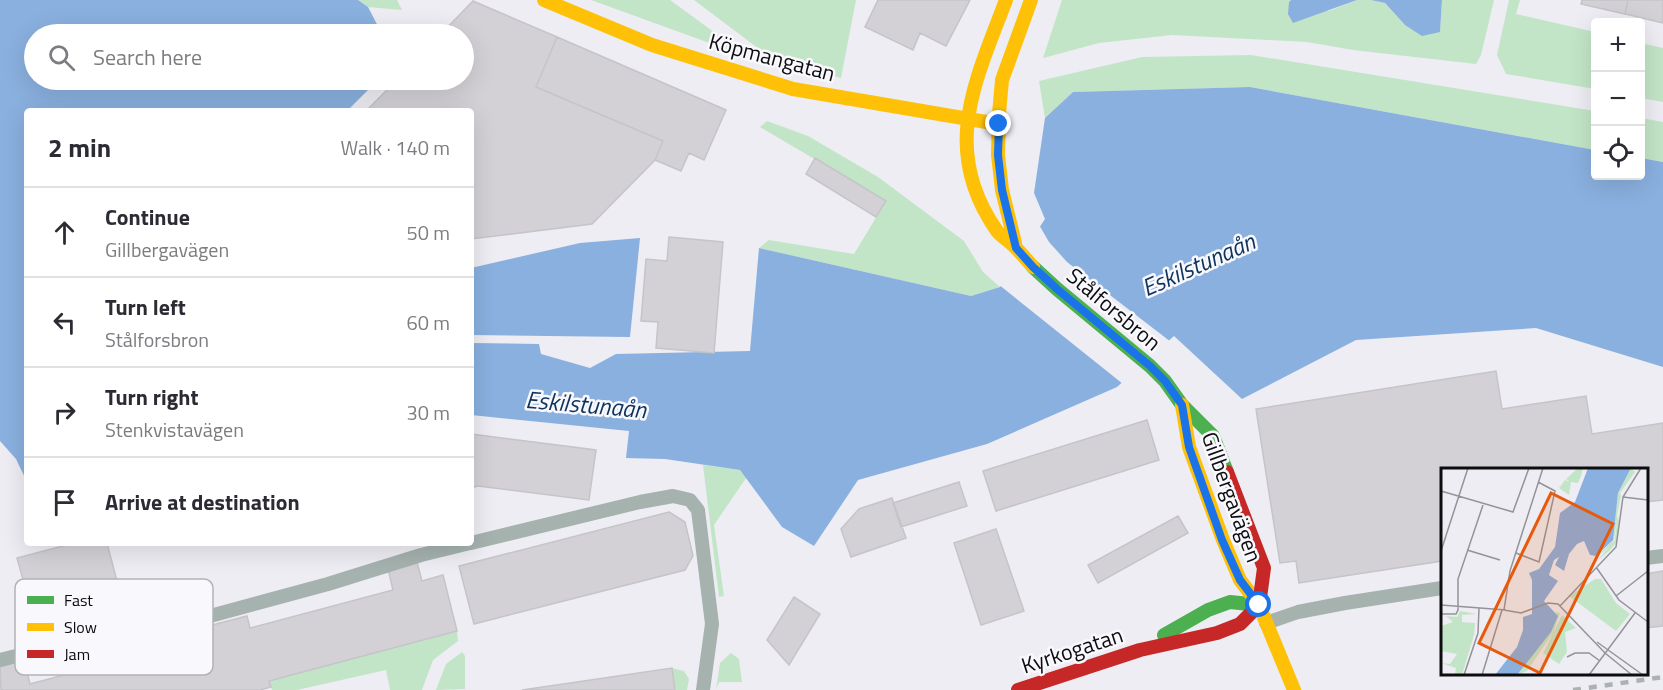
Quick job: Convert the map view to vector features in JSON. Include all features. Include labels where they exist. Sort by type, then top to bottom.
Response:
[{"type":"main road","name":"Köpmangatan","points":[[544,0],[652,45],[793,89],[999,124]]},
{"type":"main road","name":"Stålforsbron","points":[[1006,0],[979,71],[968,113],[966,144],[971,180],[983,208],[999,233],[1033,267],[1150,366],[1165,381],[1182,405]]},
{"type":"main road","points":[[1016,248],[1002,190],[998,155],[999,124],[1002,80],[1031,0]]},
{"type":"main road","name":"Gillbergavägen","points":[[1182,405],[1189,447],[1222,540],[1240,580],[1259,605],[1294,690]]},
{"type":"main road","name":"Gillbergavägen","points":[[1182,405],[1213,436],[1250,530],[1264,568],[1259,605]]},
{"type":"main road","name":"Kyrkogatan","points":[[1140,650],[1208,610],[1230,602],[1259,605]]},
{"type":"main road","name":"Kyrkogatan","points":[[1018,690],[1140,650],[1218,633],[1240,624],[1259,605]]},
{"type":"lane","points":[[474,542],[639,502],[673,496],[690,500],[698,510],[712,624],[703,690]]},
{"type":"lane","points":[[213,615],[458,546]]},
{"type":"lane","points":[[1648,558],[1663,556]]},
{"type":"lane","points":[[1266,623],[1298,612],[1441,588]]},
{"type":"lane","points":[[0,660],[15,656]]},
{"type":"green space","points":[[358,0],[397,0],[402,10],[368,7]]},
{"type":"green space","points":[[591,0],[670,0],[748,57]]},
{"type":"green space","points":[[694,0],[856,0],[841,78],[771,58]]},
{"type":"green space","points":[[1062,0],[1291,0],[1289,2],[1329,11],[1357,0],[1371,0],[1385,3],[1405,25],[1440,31],[1442,0],[1494,0],[1481,55],[1476,64],[1353,50],[1307,42],[1172,35],[1099,43],[1043,58]]},
{"type":"green space","points":[[1509,0],[1520,0],[1516,14],[1591,31],[1591,88],[1506,74],[1497,55]]},
{"type":"green space","points":[[1645,44],[1663,48],[1663,102],[1645,99]]},
{"type":"green space","points":[[1251,55],[1591,110],[1591,149],[1250,87],[1073,92],[1045,118],[1039,81],[1142,57]]},
{"type":"green space","points":[[1645,119],[1663,122],[1663,162],[1645,159]]},
{"type":"green space","points":[[767,121],[808,136],[878,177],[964,241],[983,272],[1000,287],[971,296],[759,248],[769,240],[854,254],[886,201],[760,127]]},
{"type":"green space","points":[[703,465],[740,470],[746,478],[714,525],[724,596],[719,597]]},
{"type":"green space","points":[[457,631],[458,641],[433,660],[422,690],[390,690],[386,670],[297,690],[272,690],[269,681]]},
{"type":"green space","points":[[462,652],[465,656],[465,689],[436,690],[446,664]]},
{"type":"green space","points":[[731,653],[739,659],[742,682],[719,682],[716,690],[720,663]]},
{"type":"green space","points":[[672,668],[684,671],[689,679],[687,690],[675,690]]},
{"type":"water","points":[[0,0],[358,0],[368,7],[377,24],[24,24],[24,90],[368,90],[350,108],[24,108],[24,476],[16,459],[0,441]]},
{"type":"water","points":[[1291,0],[1357,0],[1293,23],[1288,14]]},
{"type":"water","points":[[1371,0],[1442,0],[1440,32],[1422,36],[1405,25],[1385,3]]},
{"type":"water","name":"Eskilstunaån","points":[[1250,87],[1591,149],[1591,180],[1645,180],[1645,159],[1663,162],[1663,367],[1536,328],[1356,340],[1242,399],[1174,336],[1117,387],[987,444],[858,480],[814,546],[782,527],[740,470],[665,459],[626,458],[629,431],[474,415],[474,343],[539,344],[541,354],[590,368],[616,354],[750,351],[759,248],[971,296],[1000,287],[1045,219],[1034,193],[1045,118],[1073,92]]},
{"type":"water","points":[[640,238],[630,337],[474,335],[474,267],[580,243]]},
{"type":"pier","points":[[1038,223],[1049,242],[1067,262],[1171,342],[1123,384],[998,284]]},
{"type":"building","points":[[878,0],[970,0],[946,46],[920,33],[913,50],[865,27]]},
{"type":"building","points":[[1582,0],[1628,0],[1625,14],[1581,4]]},
{"type":"building","points":[[1628,0],[1663,0],[1663,23],[1625,14]]},
{"type":"building","points":[[473,1],[557,37],[536,87],[663,141],[655,160],[592,224],[474,239],[474,108],[369,108],[387,90],[474,90],[474,24],[451,24]]},
{"type":"building","points":[[557,37],[726,110],[704,160],[689,153],[681,171],[655,160],[663,141],[536,87]]},
{"type":"building","points":[[815,158],[886,201],[876,217],[806,174]]},
{"type":"building","points":[[669,237],[723,242],[714,353],[656,348],[658,322],[641,321],[646,259],[667,261]]},
{"type":"building","points":[[1496,371],[1502,409],[1586,396],[1592,434],[1663,423],[1663,500],[1648,502],[1648,468],[1441,468],[1441,561],[1299,583],[1296,561],[1280,563],[1256,409]]},
{"type":"building","points":[[1147,420],[1159,460],[996,511],[983,471]]},
{"type":"building","points":[[474,434],[596,450],[589,500],[474,487]]},
{"type":"building","points":[[959,482],[967,506],[901,527],[893,503]]},
{"type":"building","points":[[892,498],[906,538],[851,557],[841,529],[859,509]]},
{"type":"building","points":[[669,512],[685,522],[693,556],[685,570],[474,624],[459,566]]},
{"type":"building","points":[[1178,516],[1188,533],[1098,583],[1088,565]]},
{"type":"building","points":[[996,529],[1024,611],[981,625],[954,543]]},
{"type":"building","points":[[63,546],[108,546],[116,579],[23,579],[17,558]]},
{"type":"building","points":[[417,562],[422,581],[443,575],[457,631],[269,681],[271,687],[260,690],[1,690],[0,667],[15,663],[15,675],[28,675],[30,684],[64,675],[213,675],[213,625],[247,616],[250,628],[393,590],[388,569]]},
{"type":"building","points":[[1663,571],[1663,626],[1648,628],[1648,574]]},
{"type":"building","points":[[794,597],[820,614],[789,665],[767,640]]},
{"type":"building","points":[[672,668],[675,690],[522,690]]},
{"type":"railway","points":[[1573,690],[1663,677]]},
{"type":"traffic: fast","points":[[1033,267],[1165,381],[1182,405],[1213,436],[1227,472]]},
{"type":"traffic: fast","points":[[1164,635],[1208,610],[1230,602],[1259,605]]},
{"type":"traffic: slow","points":[[544,0],[652,45],[793,89],[998,124]]},
{"type":"traffic: slow","points":[[1006,0],[974,88],[968,116],[967,144],[970,172],[980,201],[997,231],[1033,267]]},
{"type":"traffic: slow","points":[[1015,243],[1002,190],[998,155],[999,114],[1002,80],[1031,0]]},
{"type":"traffic: slow","points":[[1182,405],[1189,447],[1223,540],[1240,580],[1259,605],[1294,690]]},
{"type":"traffic: jam","points":[[1227,472],[1264,568],[1259,605]]},
{"type":"traffic: jam","points":[[1018,690],[1140,650],[1217,633],[1240,624],[1259,605]]},
{"type":"route","points":[[999,124],[998,155],[1002,190],[1016,248],[1057,289],[1150,366],[1165,381],[1182,405],[1189,447],[1222,540],[1240,580],[1259,605]]}]
